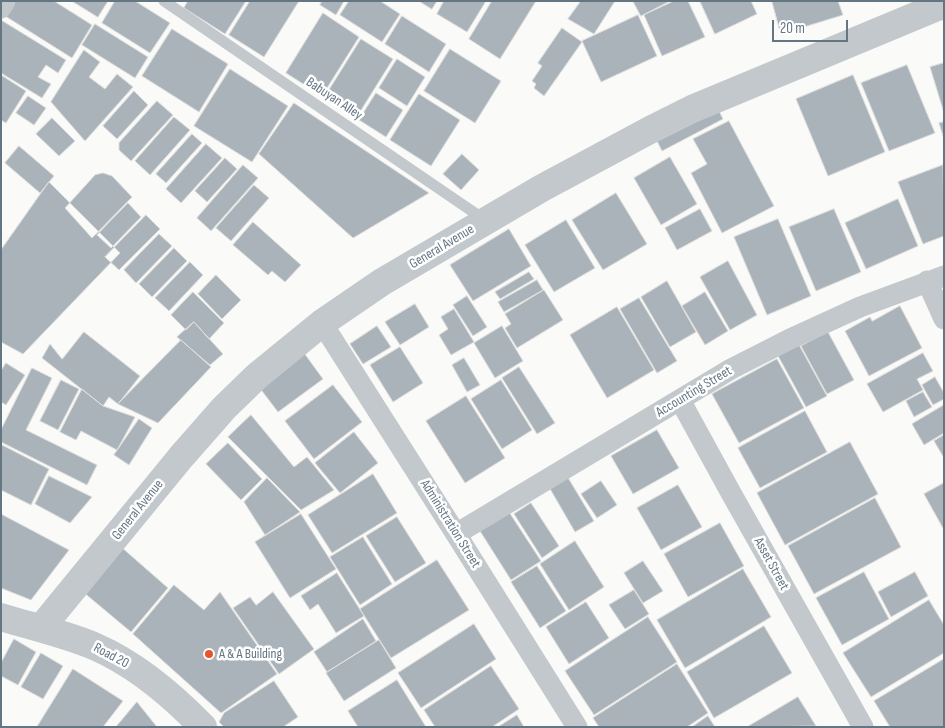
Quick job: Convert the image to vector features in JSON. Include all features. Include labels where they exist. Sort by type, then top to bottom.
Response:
[{"type":"street","points":[[1,8],[5,1]]},
{"type":"street","name":"General Avenue","points":[[41,628],[181,457],[224,408],[257,376],[322,323],[382,282],[550,183],[692,109],[918,15],[944,6]]},
{"type":"street","points":[[936,279],[944,319]]},
{"type":"street","name":"Accounting Street","points":[[456,534],[731,369],[860,307],[936,279]]},
{"type":"street","name":"Administration Street","points":[[322,323],[577,727]]},
{"type":"street","name":"Asset Street","points":[[680,400],[863,727]]},
{"type":"street","name":"Road 20","points":[[1,617],[41,628],[97,648],[159,686],[203,727]]},
{"type":"lane","name":"Babuyan Alley","points":[[164,1],[486,221]]},
{"type":"building","points":[[10,1],[54,1],[92,25],[72,58],[2,14]]},
{"type":"building","points":[[72,1],[108,1],[98,17]]},
{"type":"building","points":[[115,1],[135,1],[170,23],[150,53],[102,23]]},
{"type":"building","points":[[188,1],[246,1],[225,34],[184,8]]},
{"type":"building","points":[[250,1],[299,1],[264,57],[229,35]]},
{"type":"building","points":[[322,1],[344,1],[336,15],[320,5]]},
{"type":"building","points":[[349,1],[380,1],[400,14],[382,42],[340,15]]},
{"type":"building","points":[[419,1],[437,1],[432,9]]},
{"type":"building","points":[[444,1],[486,1],[467,32],[437,14]]},
{"type":"building","points":[[492,1],[536,1],[500,59],[469,39]]},
{"type":"building","points":[[581,1],[615,1],[594,34],[568,19]]},
{"type":"building","points":[[633,1],[670,1],[641,16]]},
{"type":"building","points":[[674,1],[688,1],[705,37],[662,56],[644,15]]},
{"type":"building","points":[[700,1],[751,1],[757,14],[715,34]]},
{"type":"building","points":[[772,1],[838,1],[843,15],[781,34]]},
{"type":"building","points":[[323,13],[359,37],[322,96],[286,73]]},
{"type":"building","points":[[638,15],[657,56],[601,82],[582,41]]},
{"type":"building","points":[[402,16],[446,44],[429,72],[385,44]]},
{"type":"building","points":[[1,20],[66,60],[58,73],[46,65],[38,77],[51,84],[42,98],[1,73]]},
{"type":"building","points":[[95,24],[148,57],[135,78],[82,45]]},
{"type":"building","points":[[562,28],[582,42],[544,96],[534,88],[536,84],[532,81],[542,66],[538,63]]},
{"type":"building","points":[[172,29],[228,64],[199,112],[142,76]]},
{"type":"building","points":[[361,39],[393,59],[358,115],[326,95]]},
{"type":"building","points":[[450,49],[501,81],[475,123],[424,91]]},
{"type":"building","points":[[84,50],[100,62],[89,77],[105,89],[117,74],[133,87],[85,141],[51,102]]},
{"type":"building","points":[[397,59],[425,77],[407,106],[379,88]]},
{"type":"building","points":[[944,63],[944,113],[930,67]]},
{"type":"building","points":[[907,65],[935,133],[889,151],[861,83]]},
{"type":"building","points":[[230,69],[288,106],[252,162],[194,126]]},
{"type":"building","points":[[1,75],[26,91],[6,123],[1,120]]},
{"type":"building","points":[[853,75],[885,152],[828,176],[796,99]]},
{"type":"building","points":[[134,91],[148,105],[117,139],[103,126]]},
{"type":"building","points":[[376,93],[403,110],[386,137],[359,120]]},
{"type":"building","points":[[419,94],[460,120],[431,166],[390,140]]},
{"type":"building","points":[[28,96],[46,108],[34,125],[16,113]]},
{"type":"building","points":[[157,101],[173,115],[131,161],[119,150],[119,143]]},
{"type":"building","points":[[294,103],[429,193],[353,238],[259,154]]},
{"type":"building","points":[[715,103],[723,119],[662,151],[654,135]]},
{"type":"building","points":[[174,117],[190,130],[150,175],[135,161]]},
{"type":"building","points":[[52,118],[75,141],[59,156],[36,134]]},
{"type":"building","points":[[729,121],[774,206],[722,233],[691,173],[707,164],[693,139]]},
{"type":"building","points":[[944,122],[944,139],[939,123]]},
{"type":"building","points":[[192,134],[202,143],[166,183],[156,174]]},
{"type":"building","points":[[206,144],[222,158],[181,203],[166,189]]},
{"type":"building","points":[[19,146],[54,176],[40,193],[5,163]]},
{"type":"building","points":[[462,154],[479,170],[461,190],[443,174]]},
{"type":"building","points":[[670,157],[697,204],[661,225],[634,178]]},
{"type":"building","points":[[225,158],[237,169],[207,202],[195,191]]},
{"type":"building","points":[[243,165],[258,178],[211,231],[197,218]]},
{"type":"building","points":[[943,165],[944,236],[923,244],[898,182]]},
{"type":"building","points":[[103,173],[112,176],[132,197],[92,238],[65,208],[95,175]]},
{"type":"building","points":[[49,182],[120,253],[23,354],[1,342],[1,250]]},
{"type":"building","points":[[254,185],[269,198],[231,241],[216,228]]},
{"type":"building","points":[[616,193],[647,244],[603,270],[572,220]]},
{"type":"building","points":[[898,199],[918,246],[866,269],[845,223]]},
{"type":"building","points":[[128,203],[141,217],[111,248],[97,235]]},
{"type":"building","points":[[700,209],[712,231],[677,250],[665,228]]},
{"type":"building","points":[[834,209],[861,272],[816,291],[789,227]]},
{"type":"building","points":[[146,215],[160,229],[119,270],[105,257]]},
{"type":"building","points":[[778,219],[811,296],[767,315],[734,237]]},
{"type":"building","points":[[566,220],[595,268],[554,292],[525,245]]},
{"type":"building","points":[[253,222],[301,265],[285,282],[272,271],[268,275],[233,245]]},
{"type":"building","points":[[509,229],[531,266],[473,301],[450,265]]},
{"type":"building","points":[[159,234],[172,246],[136,283],[124,270]]},
{"type":"building","points":[[174,248],[187,261],[152,297],[139,284]]},
{"type":"building","points":[[728,261],[757,315],[730,330],[700,277]]},
{"type":"building","points":[[190,262],[203,275],[169,311],[155,298]]},
{"type":"building","points":[[529,272],[534,279],[500,299],[495,292]]},
{"type":"building","points":[[216,275],[241,300],[222,319],[198,294]]},
{"type":"building","points":[[537,280],[543,290],[504,312],[498,302]]},
{"type":"building","points":[[667,281],[696,332],[670,347],[641,297]]},
{"type":"building","points":[[544,290],[563,320],[517,348],[505,328],[511,324],[505,314]]},
{"type":"building","points":[[193,292],[224,323],[209,339],[194,322],[186,330],[171,315]]},
{"type":"building","points":[[705,292],[728,331],[705,345],[682,306]]},
{"type":"building","points":[[467,296],[487,327],[473,336],[453,305]]},
{"type":"building","points":[[639,298],[677,361],[657,373],[620,309]]},
{"type":"building","points":[[415,304],[429,327],[400,345],[385,322]]},
{"type":"building","points":[[900,306],[922,348],[869,376],[845,331],[870,317],[872,321]]},
{"type":"building","points":[[617,307],[654,370],[607,398],[570,335]]},
{"type":"building","points":[[454,309],[474,342],[451,355],[439,335],[448,329],[441,317]]},
{"type":"building","points":[[194,322],[223,354],[210,365],[177,337]]},
{"type":"building","points":[[377,326],[391,347],[363,364],[350,344]]},
{"type":"building","points":[[502,326],[523,361],[495,378],[474,343]]},
{"type":"building","points":[[84,332],[140,376],[118,404],[109,397],[103,406],[42,358],[50,344],[62,359]]},
{"type":"building","points":[[828,332],[854,380],[827,394],[801,346]]},
{"type":"building","points":[[181,340],[211,367],[158,423],[118,404]]},
{"type":"building","points":[[798,343],[827,396],[806,407],[777,354]]},
{"type":"building","points":[[400,347],[423,383],[393,402],[370,365]]},
{"type":"building","points":[[304,353],[323,379],[278,412],[259,387]]},
{"type":"building","points":[[923,353],[933,371],[917,379],[923,390],[883,412],[867,384]]},
{"type":"building","points":[[464,358],[480,385],[467,392],[452,365]]},
{"type":"building","points":[[777,359],[804,408],[739,443],[712,394]]},
{"type":"building","points":[[6,363],[25,375],[6,405],[1,402],[1,371]]},
{"type":"building","points":[[519,367],[555,423],[537,434],[502,378]]},
{"type":"building","points":[[32,368],[52,378],[26,430],[97,465],[87,485],[1,442],[1,430]]},
{"type":"building","points":[[935,377],[944,393],[944,399],[933,405],[922,385]]},
{"type":"building","points":[[61,380],[79,389],[58,430],[40,421]]},
{"type":"building","points":[[501,380],[532,430],[502,449],[471,399]]},
{"type":"building","points":[[333,385],[362,422],[314,459],[285,421]]},
{"type":"building","points":[[82,389],[103,406],[135,417],[117,450],[81,431],[76,440],[60,432]]},
{"type":"building","points":[[923,392],[932,407],[914,417],[906,401]]},
{"type":"building","points":[[466,396],[505,458],[465,483],[426,421]]},
{"type":"building","points":[[944,405],[944,433],[924,445],[912,424]]},
{"type":"building","points":[[805,411],[827,452],[760,488],[738,448]]},
{"type":"building","points":[[251,415],[294,467],[307,457],[334,490],[301,510],[228,437]]},
{"type":"building","points":[[139,419],[152,428],[129,465],[114,455]]},
{"type":"building","points":[[657,430],[679,468],[633,494],[611,456]]},
{"type":"building","points":[[354,432],[378,463],[340,493],[315,463]]},
{"type":"building","points":[[944,435],[944,458],[934,441]]},
{"type":"building","points":[[850,442],[878,494],[785,545],[757,493]]},
{"type":"building","points":[[228,443],[262,479],[241,500],[206,464]]},
{"type":"building","points":[[2,445],[49,469],[31,505],[1,490]]},
{"type":"building","points":[[373,474],[397,513],[332,553],[308,515]]},
{"type":"building","points":[[49,476],[92,497],[70,523],[35,504]]},
{"type":"building","points":[[567,476],[594,521],[575,532],[549,487]]},
{"type":"building","points":[[267,478],[300,512],[265,535],[244,502]]},
{"type":"building","points":[[601,481],[617,505],[597,518],[581,494]]},
{"type":"building","points":[[944,483],[944,530],[924,494]]},
{"type":"building","points":[[678,485],[702,527],[661,550],[637,508]]},
{"type":"building","points":[[875,498],[901,547],[814,594],[788,546]]},
{"type":"building","points":[[531,503],[559,546],[542,558],[514,514]]},
{"type":"building","points":[[509,512],[541,561],[511,580],[480,531]]},
{"type":"building","points":[[1,514],[69,550],[31,600],[1,588]]},
{"type":"building","points":[[301,514],[336,569],[290,598],[255,542]]},
{"type":"building","points":[[397,517],[426,563],[395,582],[366,536]]},
{"type":"building","points":[[720,523],[744,566],[688,597],[664,554]]},
{"type":"building","points":[[363,537],[392,584],[360,605],[330,557]]},
{"type":"building","points":[[575,541],[604,587],[569,610],[540,564]]},
{"type":"building","points":[[120,546],[168,588],[131,632],[82,591]]},
{"type":"building","points":[[437,560],[469,610],[391,658],[360,609]]},
{"type":"building","points":[[643,561],[663,591],[643,603],[624,573]]},
{"type":"building","points":[[537,566],[566,611],[540,628],[511,582]]},
{"type":"building","points":[[743,569],[771,617],[685,668],[657,620]]},
{"type":"building","points":[[864,572],[889,619],[842,645],[816,598]]},
{"type":"building","points":[[915,572],[928,596],[891,617],[878,592]]},
{"type":"building","points":[[337,573],[364,616],[336,633],[318,604],[310,610],[301,596]]},
{"type":"building","name":"A & A Building","points":[[174,585],[204,610],[220,592],[277,674],[221,713],[133,634]]},
{"type":"building","points":[[634,590],[649,614],[625,629],[609,605]]},
{"type":"building","points":[[273,592],[314,649],[279,674],[233,608],[250,597],[256,605]]},
{"type":"building","points":[[929,600],[944,625],[944,653],[871,697],[843,653]]},
{"type":"building","points":[[586,602],[609,638],[569,664],[546,627]]},
{"type":"building","points":[[648,617],[677,662],[594,715],[565,671]]},
{"type":"building","points":[[363,619],[376,641],[327,672],[314,652]]},
{"type":"building","points":[[474,624],[496,659],[421,708],[398,673]]},
{"type":"building","points":[[764,626],[792,673],[714,718],[687,672]]},
{"type":"building","points":[[14,639],[36,652],[18,685],[1,676],[1,663]]},
{"type":"building","points":[[379,640],[396,668],[344,701],[326,673]]},
{"type":"building","points":[[41,653],[63,666],[43,699],[21,687]]},
{"type":"building","points":[[944,659],[944,727],[890,727],[874,701]]},
{"type":"building","points":[[677,664],[708,713],[687,727],[599,727],[593,718]]},
{"type":"building","points":[[491,666],[519,709],[492,727],[435,727],[424,710]]},
{"type":"building","points":[[73,669],[123,701],[103,727],[37,727]]},
{"type":"building","points":[[397,680],[426,727],[358,727],[348,711]]},
{"type":"building","points":[[274,681],[298,717],[283,727],[224,727],[219,722],[224,713]]},
{"type":"building","points":[[798,697],[816,726],[747,727]]},
{"type":"building","points":[[137,702],[157,727],[116,727]]},
{"type":"building","points":[[517,715],[524,727],[498,727]]},
{"type":"building","points":[[708,716],[715,727],[692,727]]},
{"type":"place","name":"A & A Building","points":[[209,654]]}]
